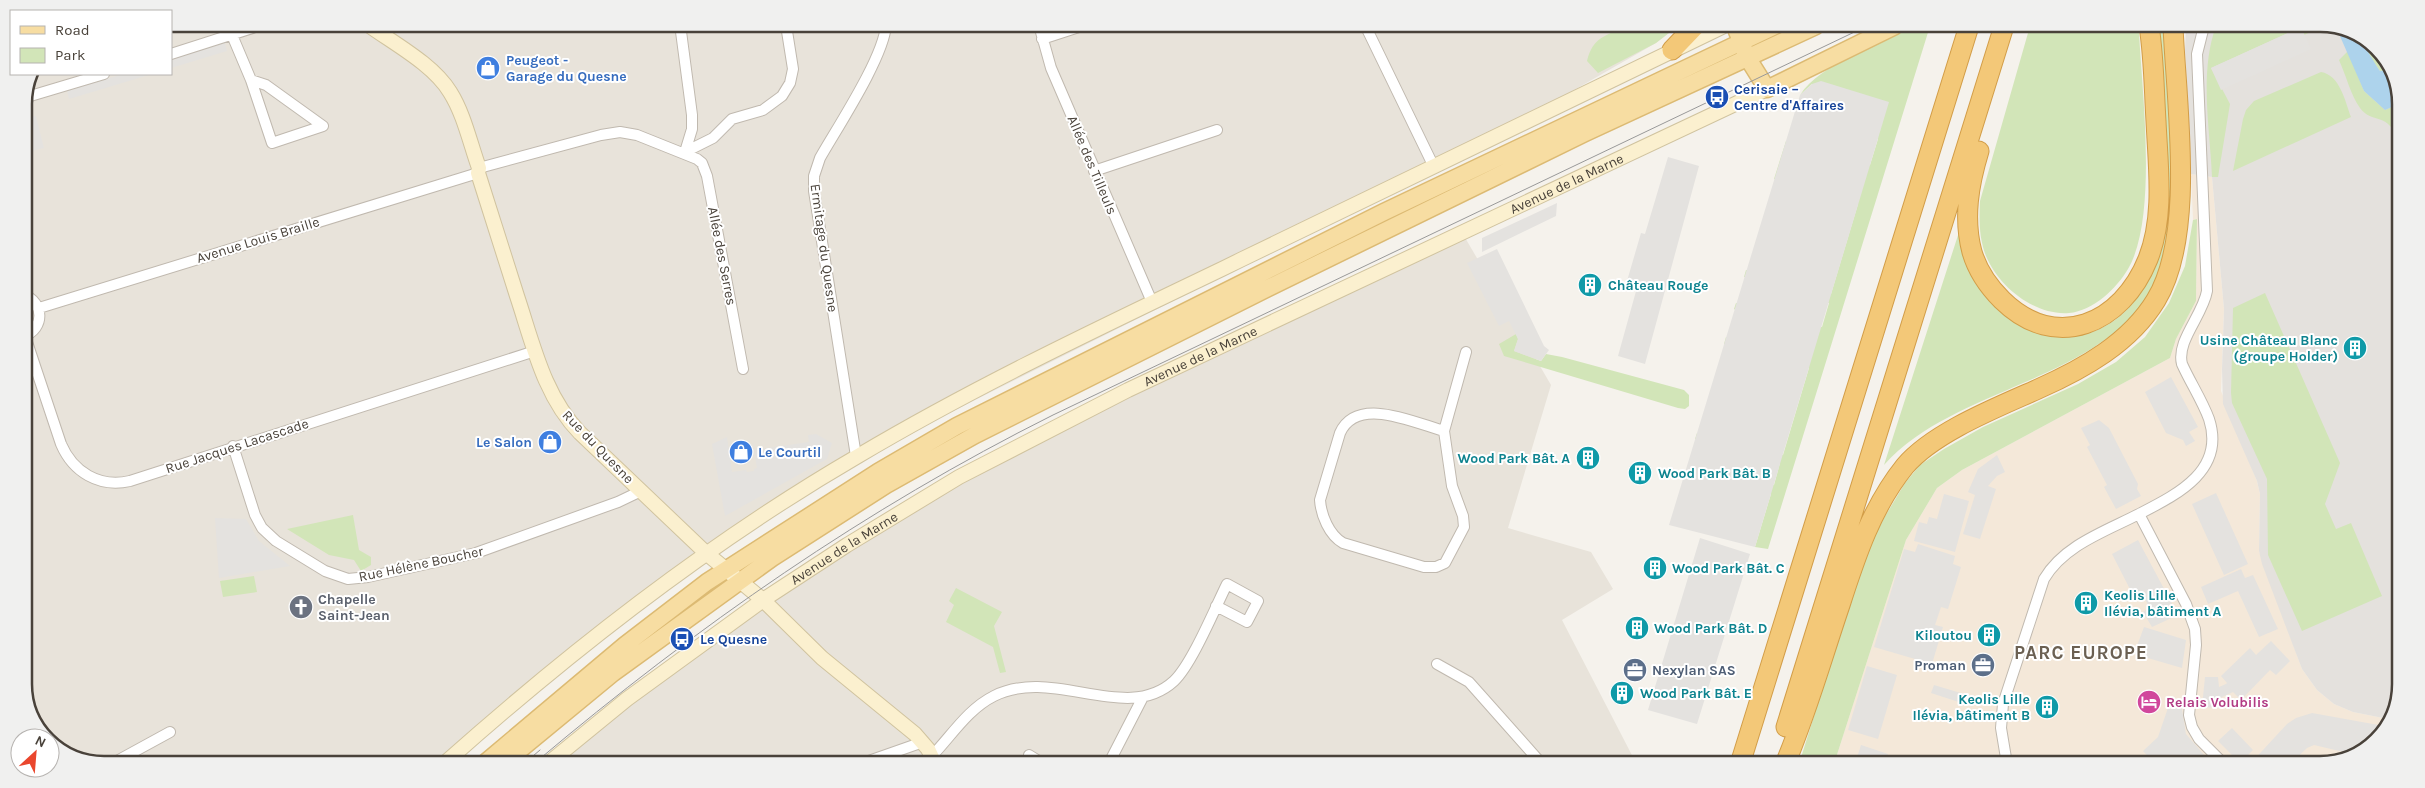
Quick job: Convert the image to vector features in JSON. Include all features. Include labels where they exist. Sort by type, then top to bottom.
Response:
[{"type":"highway","points":[[1672,50],[1689,32]]},
{"type":"highway","points":[[1742,756],[1967,32]]},
{"type":"highway","points":[[1777,756],[2002,32]]},
{"type":"highway","points":[[2003,32],[1990,110],[1970,182],[1968,218],[1972,252],[1987,282],[2008,306],[2031,321],[2056,328],[2066,328],[2091,322],[2118,306],[2136,284],[2152,247],[2157,223],[2159,188],[2149,32]]},
{"type":"highway","points":[[1788,756],[1815,682],[1861,540],[1882,501],[1905,466],[1924,448],[1958,428],[2050,384],[2104,353],[2133,330],[2157,298],[2170,266],[2179,208],[2179,159],[2173,32]]},
{"type":"main road","points":[[1737,32],[1744,50],[1766,89]]},
{"type":"main road","points":[[512,756],[613,673],[740,581],[886,485],[1025,409],[1585,133],[1744,50],[1768,32]]},
{"type":"main road","points":[[493,756],[625,646],[726,569],[878,472],[980,414],[1393,208],[1744,50],[1798,32]]},
{"type":"main road","name":"Avenue de la Marne","points":[[1766,89],[1883,32]]},
{"type":"street","points":[[172,54],[241,32]]},
{"type":"street","name":"Rue du Quesne","points":[[377,32],[426,67],[446,86],[455,100],[479,170],[535,351],[554,399],[566,417],[706,553],[763,600],[822,658],[923,742],[931,756]]},
{"type":"street","points":[[681,32],[692,115],[692,130],[685,152]]},
{"type":"street","points":[[685,152],[713,138],[732,119],[764,110],[782,96],[790,83],[792,74],[787,32]]},
{"type":"street","name":"Ermitage du Quesne","points":[[856,456],[814,191],[814,176],[820,158],[877,53],[884,32]]},
{"type":"street","name":"Allée des Tilleuls","points":[[1040,32],[1051,68],[1152,302]]},
{"type":"street","points":[[1042,39],[1064,32]]},
{"type":"street","points":[[1368,32],[1433,165]]},
{"type":"street","points":[[453,756],[570,656],[706,553],[856,456],[1016,368],[1711,32]]},
{"type":"street","points":[[2006,756],[2001,728],[2003,704],[2044,579],[2067,552],[2175,496],[2194,481],[2208,458],[2212,439],[2209,420],[2182,364],[2181,357],[2184,344],[2202,310],[2207,291],[2197,54],[2202,32]]},
{"type":"street","points":[[232,35],[251,80],[272,143],[322,126],[266,85],[251,80]]},
{"type":"street","points":[[33,95],[101,75]]},
{"type":"street","name":"Avenue de la Marne","points":[[557,756],[627,699],[763,600],[910,505],[1067,420],[1766,89]]},
{"type":"street","points":[[1094,171],[1217,130]]},
{"type":"street","name":"Allée des Serres","points":[[479,170],[601,134],[620,132],[637,134],[685,152],[702,163],[707,176],[743,369]]},
{"type":"street","name":"Avenue Louis Braille","points":[[38,308],[479,170]]},
{"type":"street","points":[[32,299],[38,308],[40,318],[38,325],[32,331]]},
{"type":"street","name":"Rue Jacques Lacascade","points":[[32,360],[65,452],[74,465],[88,476],[104,482],[122,483],[535,351]]},
{"type":"street","points":[[1444,431],[1373,412],[1360,414],[1345,424],[1340,433],[1320,500],[1321,510],[1334,537],[1342,543],[1424,567],[1436,567],[1444,563],[1462,532],[1465,522],[1452,486],[1444,431],[1466,352]]},
{"type":"street","name":"Rue Hélène Boucher","points":[[233,446],[255,514],[262,528],[276,542],[332,574],[348,579],[368,578],[476,553],[618,502],[641,491]]},
{"type":"street","points":[[2139,514],[2186,604],[2195,629],[2196,644],[2189,715],[2192,727],[2200,739],[2216,756]]},
{"type":"street","points":[[936,756],[981,704],[1003,692],[1018,687],[1044,686],[1100,696],[1144,697],[1167,686],[1180,673],[1216,606]]},
{"type":"street","points":[[1437,664],[1469,682],[1534,756]]},
{"type":"street","points":[[1113,756],[1144,697]]},
{"type":"street","points":[[128,756],[170,732]]},
{"type":"street","points":[[883,756],[923,742]]},
{"type":"shaded area","points":[[172,32],[1670,32],[1656,43],[1435,170],[949,413],[694,555],[451,756],[105,756],[86,753],[60,740],[60,728],[47,727],[38,711],[33,688],[32,105],[38,77],[39,75],[172,75]]},
{"type":"shaded area","points":[[2186,32],[2330,33],[2348,38],[2368,50],[2378,61],[2387,77],[2392,100],[2392,693],[2383,718],[2353,712],[2334,704],[2317,690],[2302,669],[2262,564],[2259,551],[2260,494],[2257,481],[2223,404],[2224,309],[2212,177],[2191,174]]},
{"type":"shaded area","points":[[2290,32],[2303,32],[2311,49],[2221,90],[2211,68]]},
{"type":"shaded area","points":[[225,43],[227,51],[172,68],[172,59]]},
{"type":"shaded area","points":[[120,75],[149,75],[69,99],[67,91]]},
{"type":"shaded area","points":[[1821,81],[1889,102],[1755,547],[1669,525],[1800,95],[1812,84]]},
{"type":"shaded area","points":[[36,116],[44,148],[32,151],[32,117]]},
{"type":"shaded area","points":[[1668,157],[1699,166],[1645,364],[1618,356],[1638,284],[1627,281],[1641,233],[1645,234]]},
{"type":"shaded area","points":[[2191,174],[2212,177],[2224,309],[2221,391],[2257,481],[2260,494],[2259,551],[2302,669],[2317,690],[2334,704],[2353,712],[2383,718],[2380,723],[2364,741],[2356,746],[2343,752],[2320,756],[1837,756],[1906,540],[1937,488],[1962,470],[2170,358],[2176,339],[2196,301],[2197,219],[2193,220]]},
{"type":"shaded area","points":[[1557,203],[1556,216],[1482,252],[1482,238]]},
{"type":"shaded area","points":[[1460,229],[1551,385],[1508,528],[1591,552],[1613,589],[1562,620],[1632,756],[564,756],[751,605],[960,471]]},
{"type":"shaded area","points":[[1497,249],[1544,346],[1549,350],[1541,361],[1514,351],[1518,339],[1509,321],[1499,326],[1467,263]]},
{"type":"shaded area","points":[[2171,377],[2198,427],[2189,432],[2195,441],[2186,446],[2183,440],[2166,433],[2145,392]]},
{"type":"shaded area","points":[[2099,420],[2109,428],[2138,484],[2137,489],[2141,496],[2116,509],[2104,487],[2107,485],[2087,447],[2090,445],[2081,428]]},
{"type":"shaded area","points":[[816,434],[832,443],[827,459],[725,516],[712,444],[727,437],[732,472],[746,470],[747,472],[754,471],[757,468],[754,450],[809,442],[808,435]]},
{"type":"shaded area","points":[[1997,455],[2005,472],[1997,476],[1988,486],[1996,489],[1980,539],[1963,534],[1975,495],[1968,492],[1978,469]]},
{"type":"shaded area","points":[[2216,493],[2248,564],[2224,575],[2192,504]]},
{"type":"shaded area","points":[[1944,494],[1969,501],[1955,552],[1914,541],[1919,522],[1927,524],[1929,517],[1937,519]]},
{"type":"shaded area","points":[[215,518],[246,519],[259,541],[290,566],[219,578]]},
{"type":"shaded area","points":[[1700,538],[1750,554],[1697,724],[1648,710]]},
{"type":"shaded area","points":[[2138,540],[2178,615],[2152,627],[2143,612],[2149,607],[2144,597],[2136,601],[2112,554]]},
{"type":"shaded area","points":[[1918,544],[1955,556],[1953,564],[1961,567],[1948,609],[1941,607],[1935,625],[1943,627],[1932,664],[1874,647],[1904,549],[1915,552]]},
{"type":"shaded area","points":[[2241,569],[2245,578],[2253,575],[2278,629],[2259,637],[2238,591],[2208,604],[2201,587]]},
{"type":"shaded area","points":[[2144,627],[2186,640],[2182,668],[2134,654]]},
{"type":"shaded area","points":[[2271,641],[2290,661],[2276,675],[2270,670],[2241,700],[2233,692],[2220,698],[2220,708],[2202,707],[2205,677],[2218,677],[2219,687],[2226,684],[2221,676],[2250,648],[2256,655]]},
{"type":"shaded area","points":[[1867,666],[1897,675],[1878,739],[1848,730]]},
{"type":"shaded area","points":[[1934,685],[1974,697],[1971,706],[1931,693]]},
{"type":"shaded area","points":[[2170,702],[2181,703],[2186,734],[2205,756],[2148,756],[2143,751],[2158,737]]},
{"type":"shaded area","points":[[2312,713],[2378,725],[2364,741],[2343,752],[2314,745],[2307,748],[2298,756],[2257,756],[2287,724],[2296,718]]},
{"type":"shaded area","points":[[2232,728],[2253,750],[2247,756],[2233,756],[2218,741]]},
{"type":"shaded area","points":[[1861,745],[1888,754],[1887,756],[1858,756]]},
{"type":"green space","points":[[1613,32],[1670,32],[1656,43],[1598,73],[1587,61],[1596,42]]},
{"type":"green space","points":[[1903,32],[1928,32],[1768,549],[1755,547],[1771,494],[1688,463],[1774,485],[1780,463],[1695,439],[1697,433],[1783,455],[1809,368],[1724,344],[1726,337],[1811,360],[1734,309],[1736,303],[1822,327],[1829,303],[1744,277],[1746,270],[1831,294],[1858,204],[1774,179],[1786,141],[1870,165],[1878,139],[1812,84],[1800,95],[1809,84],[1822,74],[1870,47]]},
{"type":"green space","points":[[2028,32],[2139,32],[2146,154],[2143,219],[2137,247],[2128,269],[2118,284],[2095,303],[2078,311],[2056,313],[2031,304],[2009,288],[1992,267],[1986,256],[1981,236],[1980,201]]},
{"type":"green space","points":[[2158,32],[2165,32],[2172,123],[2173,193],[2170,227],[2164,258],[2154,285],[2144,302],[2115,332],[2097,345],[2060,366],[1967,408],[1931,427],[1914,438],[1884,465],[1960,229],[1970,269],[1976,283],[1999,310],[2013,321],[2029,330],[2046,335],[2063,337],[2081,335],[2098,330],[2115,320],[2129,308],[2140,294],[2156,261]]},
{"type":"green space","points":[[2214,32],[2290,32],[2211,68],[2230,104],[2218,177],[2212,177],[2207,101],[2208,63]]},
{"type":"green space","points":[[2366,49],[2378,61],[2384,71],[2380,71]]},
{"type":"green space","points":[[2348,51],[2364,91],[2385,110],[2392,107],[2392,129],[2388,124],[2369,116],[2360,108],[2339,60]]},
{"type":"green space","points":[[2321,72],[2333,78],[2337,83],[2351,117],[2233,171],[2243,119],[2246,110],[2254,101]]},
{"type":"green space","points":[[2197,219],[2196,301],[2176,339],[2170,358],[1962,470],[1937,488],[1906,540],[1837,756],[1802,756],[1855,585],[1878,528],[1905,483],[1920,465],[1944,449],[1983,427],[2078,384],[2116,362],[2145,337],[2169,303],[2185,266],[2193,220]]},
{"type":"green space","points":[[2265,293],[2340,463],[2325,504],[2336,529],[2351,523],[2382,596],[2302,631],[2268,555],[2267,479],[2232,403],[2233,308]]},
{"type":"green space","points":[[1516,334],[1518,339],[1514,351],[1541,361],[1546,354],[1562,357],[1684,390],[1689,395],[1689,406],[1685,409],[1678,408],[1504,356],[1499,344]]},
{"type":"green space","points":[[353,515],[359,550],[371,557],[371,565],[361,571],[354,560],[329,555],[287,529]]},
{"type":"green space","points":[[254,576],[257,592],[223,597],[220,581]]},
{"type":"green space","points":[[956,588],[1002,612],[994,626],[1006,672],[1000,673],[993,647],[946,622],[954,605],[949,601]]},
{"type":"water","points":[[2340,35],[2366,49],[2380,71],[2384,71],[2391,91],[2392,107],[2385,110],[2364,91]]},
{"type":"tram line","points":[[543,756],[658,664],[784,573],[849,530],[983,451],[1053,415],[1854,32]]},
{"type":"tram line","points":[[533,756],[540,750]]},
{"type":"place","name":"Peugeot - Garage du Quesne","points":[[488,68]]},
{"type":"place","name":"Cerisaie – Centre d'Affaires","points":[[1717,97]]},
{"type":"place","name":"Château Rouge","points":[[1590,285]]},
{"type":"place","name":"Usine Château Blanc (groupe Holder)","points":[[2355,348]]},
{"type":"place","name":"Le Salon","points":[[550,442]]},
{"type":"place","name":"Le Courtil","points":[[741,452]]},
{"type":"place","name":"Wood Park Bât. A","points":[[1588,458]]},
{"type":"place","name":"Wood Park Bât. B","points":[[1640,473]]},
{"type":"place","name":"Wood Park Bât. C","points":[[1655,568]]},
{"type":"place","name":"Keolis Lille Ilévia, bâtiment A","points":[[2086,603]]},
{"type":"place","name":"Chapelle Saint-Jean","points":[[301,607]]},
{"type":"place","name":"Wood Park Bât. D","points":[[1637,628]]},
{"type":"place","name":"Kiloutou","points":[[1989,635]]},
{"type":"place","name":"Le Quesne","points":[[682,639]]},
{"type":"place","name":"Proman","points":[[1983,665]]},
{"type":"place","name":"Nexylan SAS","points":[[1635,670]]},
{"type":"place","name":"Wood Park Bât. E","points":[[1622,693]]},
{"type":"place","name":"Relais Volubilis","points":[[2149,702]]},
{"type":"place","name":"Keolis Lille Ilévia, bâtiment B","points":[[2047,707]]},
{"type":"district","name":"PARC EUROPE","points":[[2081,653]]}]
